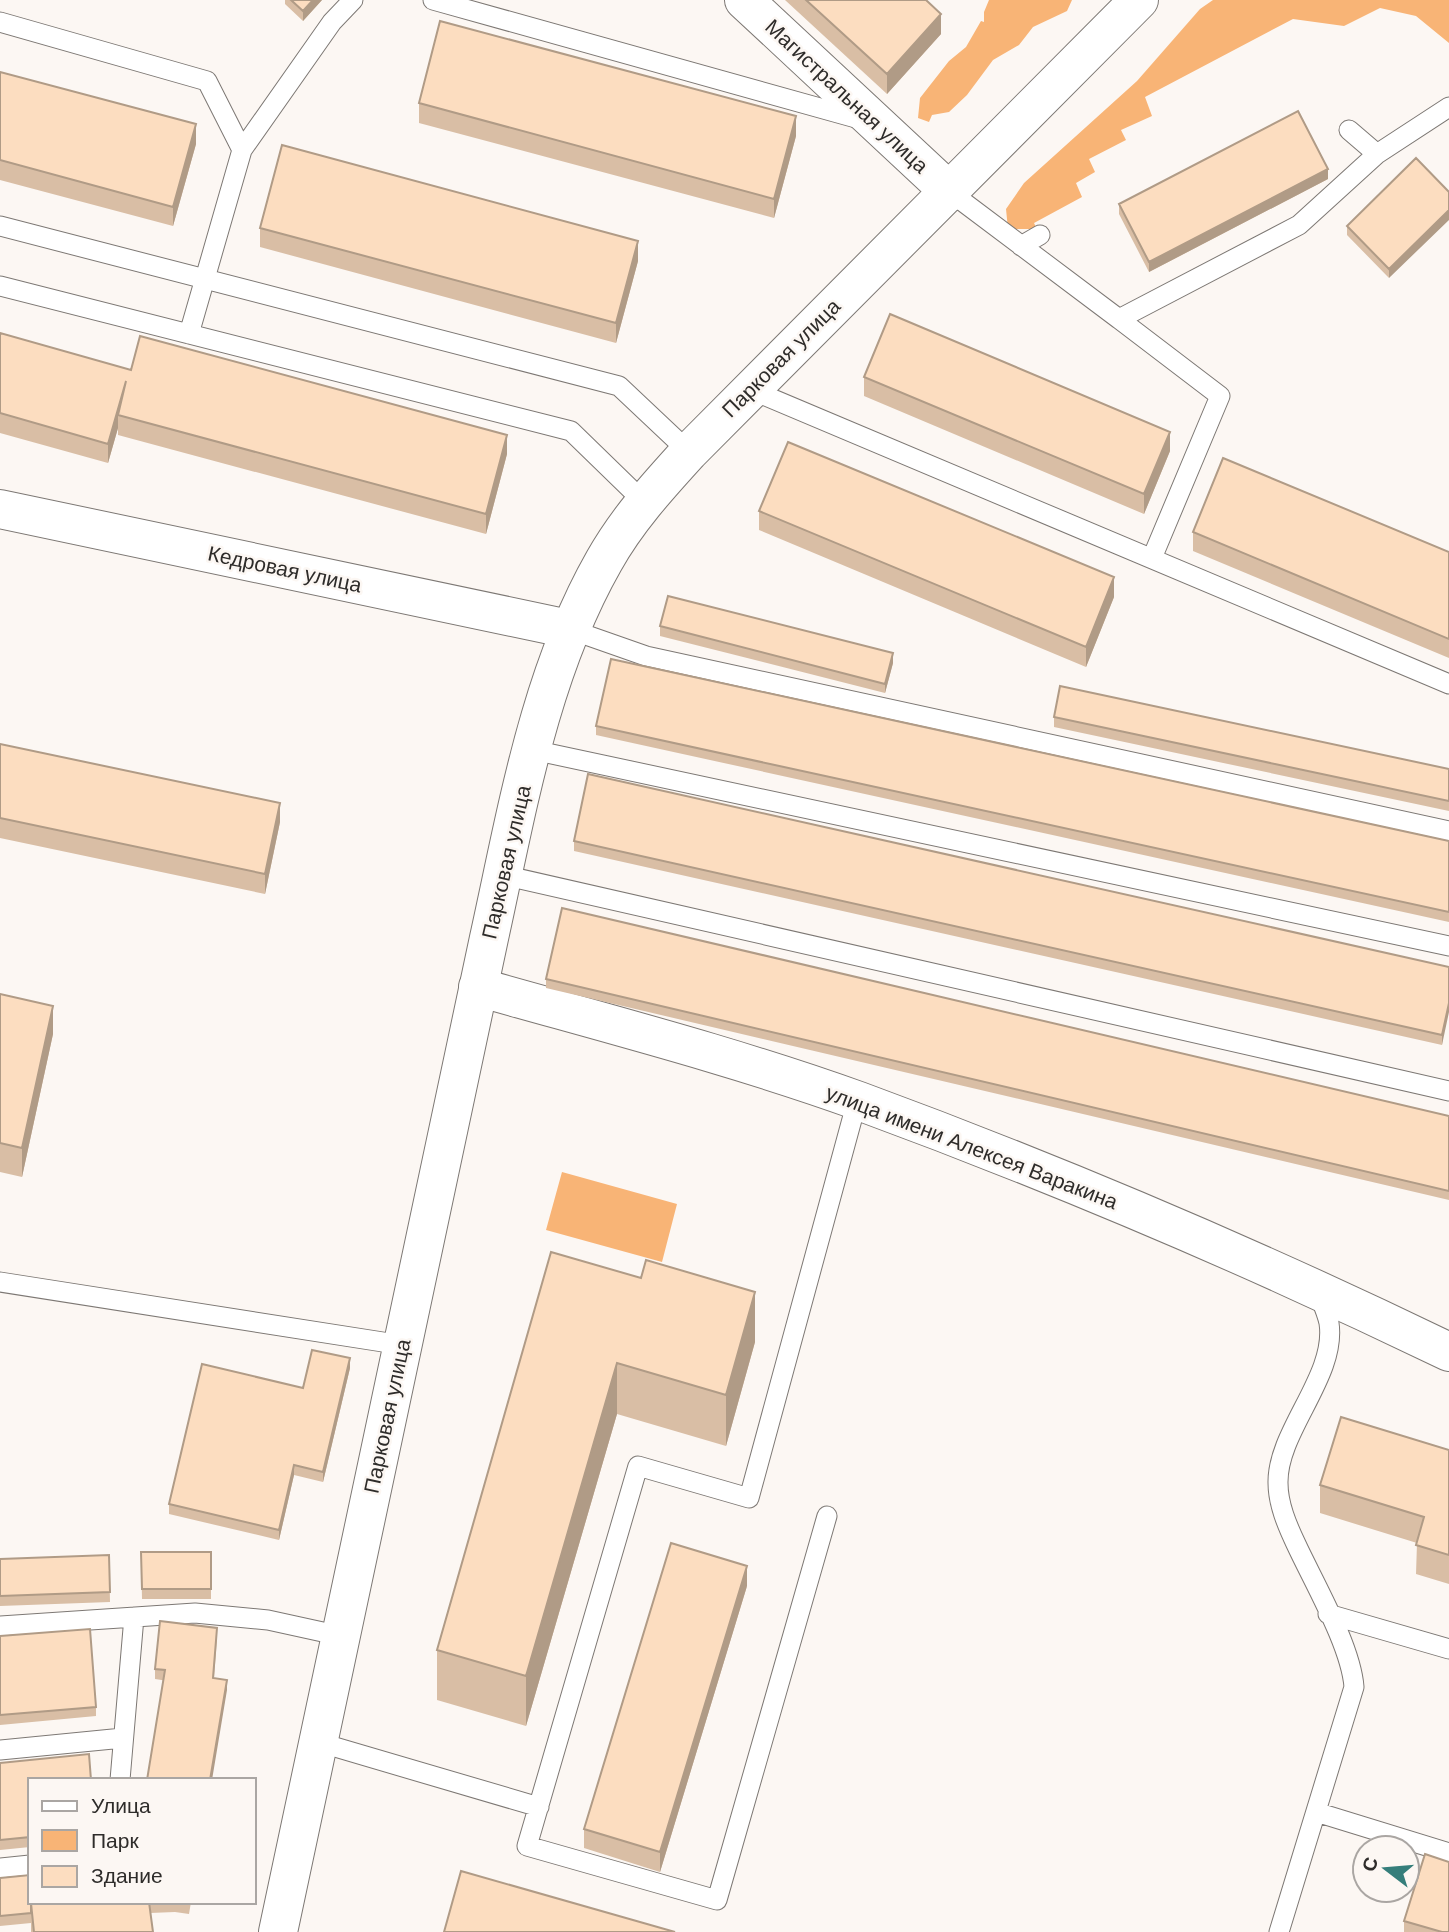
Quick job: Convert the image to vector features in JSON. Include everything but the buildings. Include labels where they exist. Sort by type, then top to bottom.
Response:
[{"type":"street","name":"Магистральная улица","points":[[744,0],[950,192]]},
{"type":"street","name":"Парковая улица","points":[[278,1932],[503,875],[545,703],[569,629],[604,561],[644,502],[689,452],[1139,0]]},
{"type":"street","name":"Кедровая улица","points":[[0,509],[569,629]]},
{"type":"street","name":"улица имени Алексея Варакина","points":[[478,987],[710,1052],[857,1101],[1077,1185],[1317,1288],[1449,1352]]},
{"type":"lane","points":[[189,334],[242,150],[332,22],[353,0]]},
{"type":"lane","points":[[433,0],[877,124]]},
{"type":"lane","points":[[0,22],[207,81],[242,150]]},
{"type":"lane","points":[[1119,319],[1298,225],[1377,155],[1449,107]]},
{"type":"lane","points":[[1349,130],[1377,155]]},
{"type":"lane","points":[[950,192],[1220,396],[1152,558]]},
{"type":"lane","points":[[0,226],[619,386],[689,452]]},
{"type":"lane","points":[[1021,246],[1040,235]]},
{"type":"lane","points":[[0,286],[571,431],[644,502]]},
{"type":"lane","points":[[749,389],[1449,684]]},
{"type":"lane","points":[[569,629],[646,656],[1449,831]]},
{"type":"lane","points":[[533,750],[1449,946]]},
{"type":"lane","points":[[503,875],[1449,1091]]},
{"type":"lane","points":[[827,1516],[717,1900],[527,1846],[638,1466],[749,1498],[857,1101]]},
{"type":"lane","points":[[0,1282],[402,1345]]},
{"type":"lane","points":[[1279,1932],[1354,1687],[1346,1652],[1285,1520],[1278,1485],[1279,1463],[1308,1403],[1326,1354],[1329,1324],[1317,1288]]},
{"type":"lane","points":[[0,1626],[195,1613],[268,1620],[341,1636]]},
{"type":"lane","points":[[1328,1614],[1449,1649]]},
{"type":"lane","points":[[120,1778],[135,1617]]},
{"type":"lane","points":[[0,1750],[123,1738]]},
{"type":"lane","points":[[318,1742],[539,1807]]},
{"type":"lane","points":[[1316,1812],[1449,1853]]},
{"type":"lane","points":[[0,1868],[28,1865]]},
{"type":"green space","points":[[989,0],[1072,0],[1067,11],[1033,27],[1019,45],[993,60],[967,95],[949,112],[932,115],[929,122],[918,118],[920,98],[949,61],[966,47],[981,21],[984,22],[984,12]]},
{"type":"green space","points":[[1213,0],[1449,0],[1449,43],[1416,16],[1380,8],[1344,26],[1293,19],[1145,97],[1152,116],[1121,130],[1126,140],[1089,159],[1095,172],[1076,183],[1082,197],[1034,223],[1037,229],[1008,229],[1006,209],[1024,183],[1137,81],[1200,9]]},
{"type":"green space","points":[[562,1172],[677,1204],[662,1262],[546,1230]]}]
